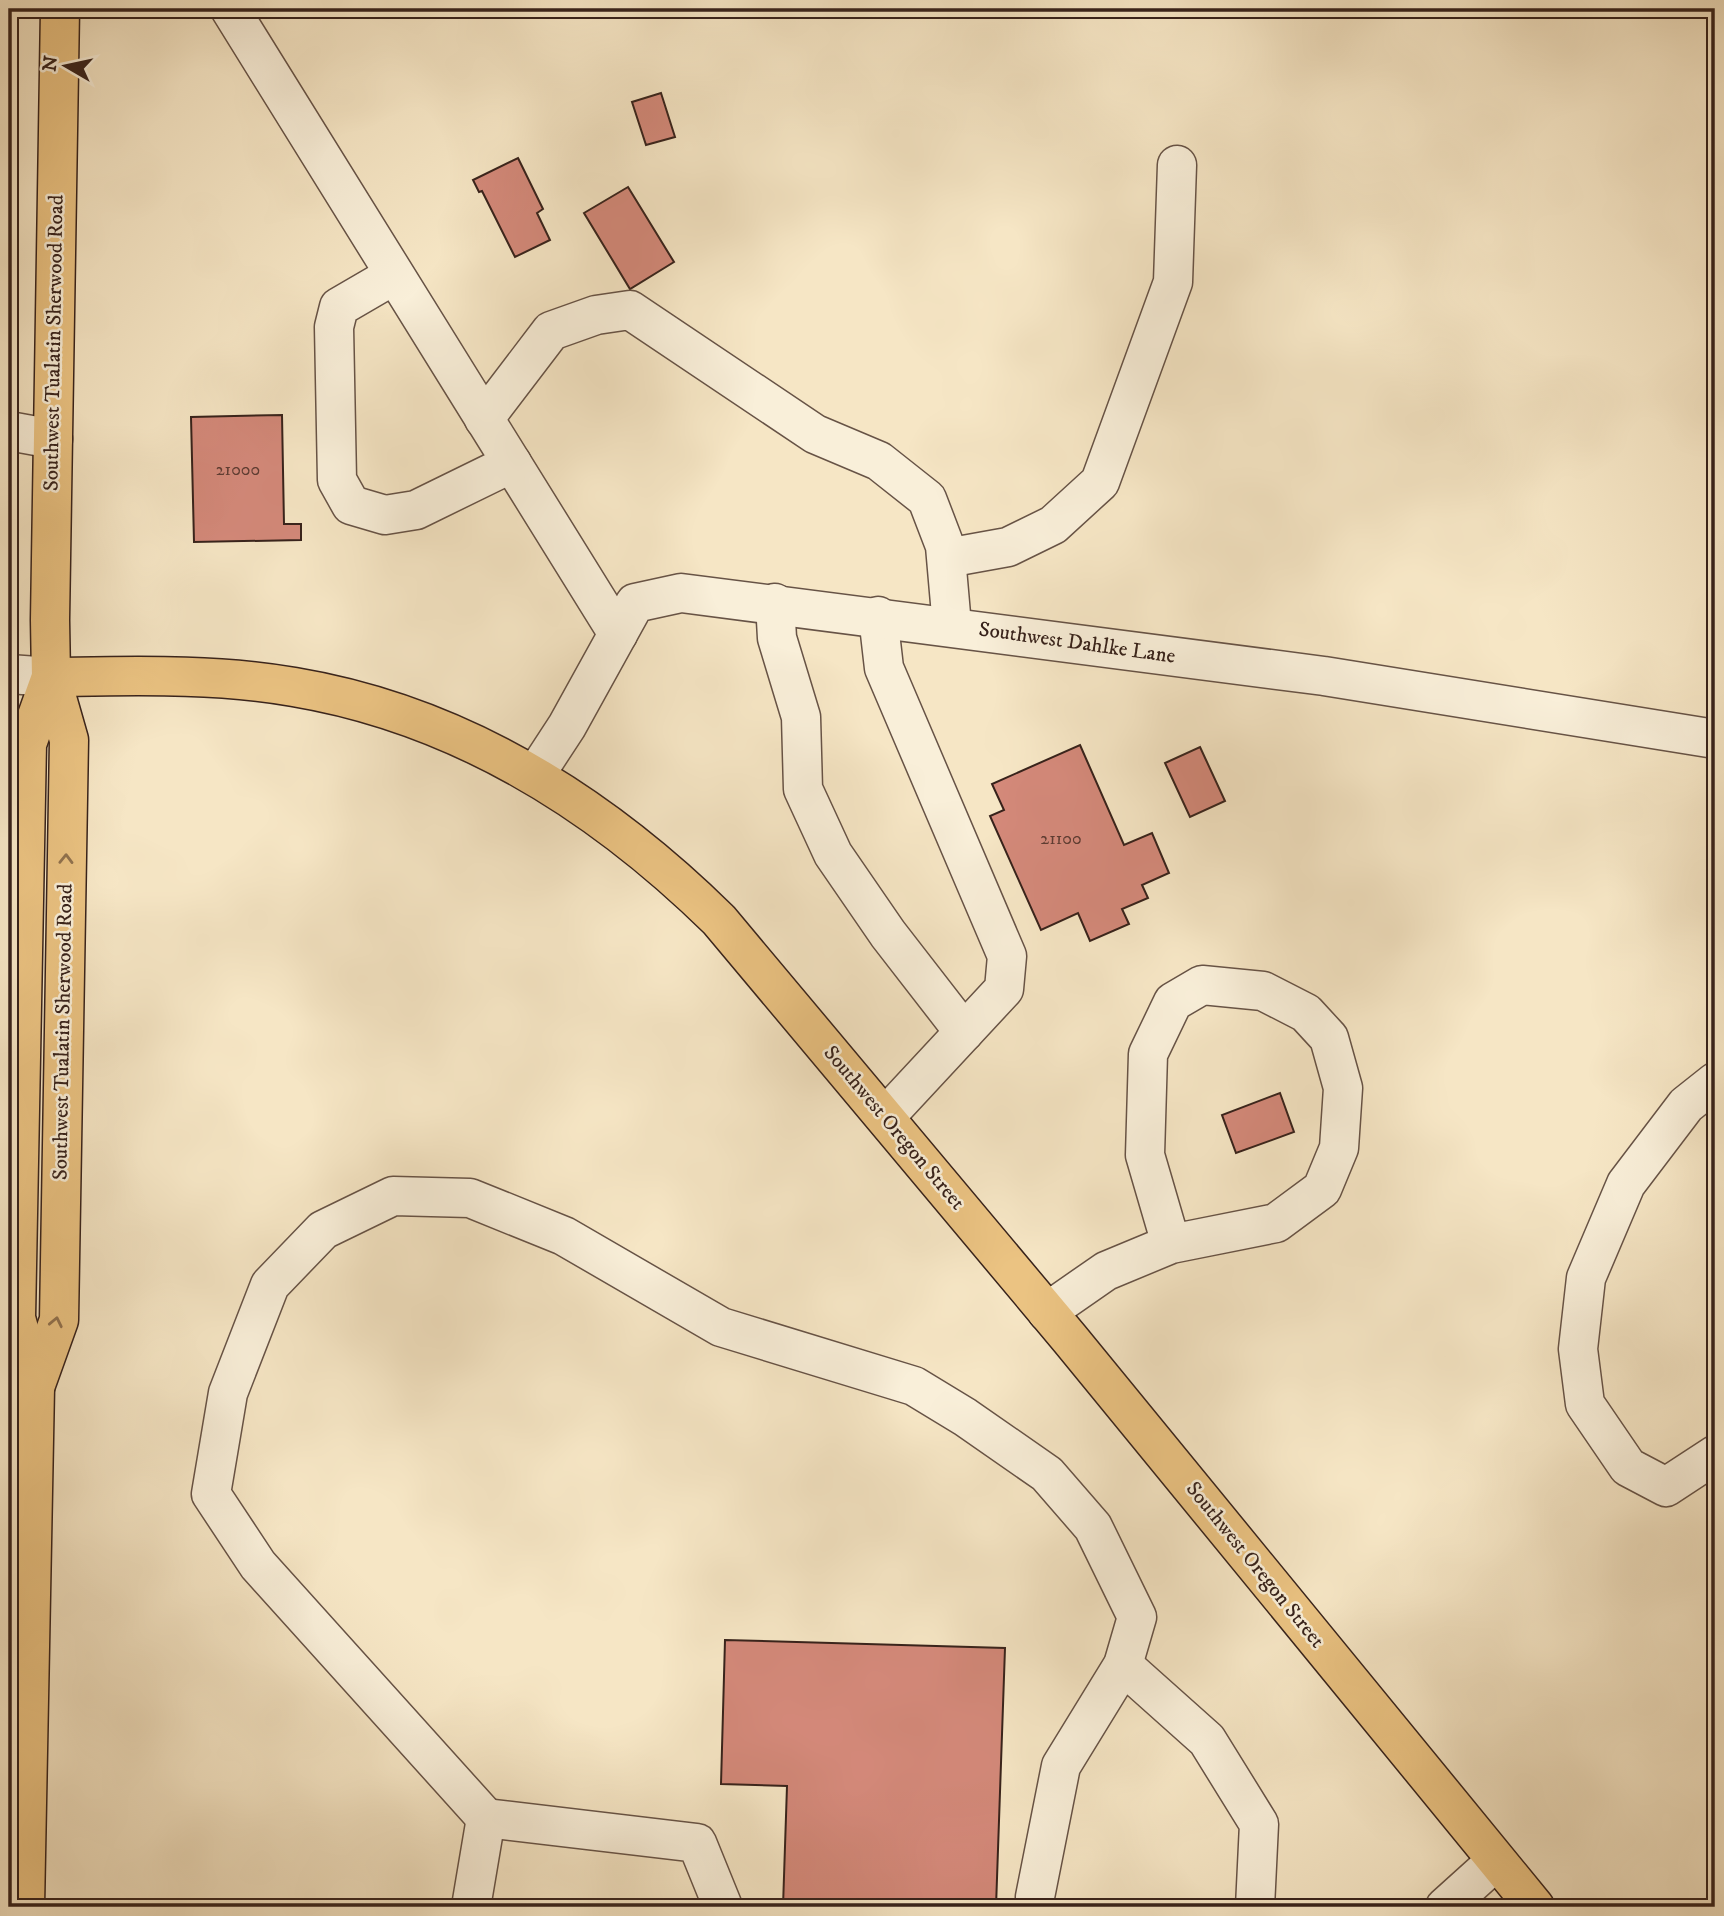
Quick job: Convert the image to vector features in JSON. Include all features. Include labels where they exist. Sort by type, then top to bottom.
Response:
[{"type":"main road","name":"Southwest Tualatin Sherwood Road","points":[[35,1387],[59,1320],[69,740],[51,677],[60,9]]},
{"type":"main road","name":"Southwest Oregon Street","points":[[51,677],[166,675],[294,687],[389,709],[488,750],[535,775],[592,810],[683,884],[719,920],[1047,1312],[1535,1907]]},
{"type":"main road","name":"Southwest Tualatin Sherwood Road","points":[[25,1907],[35,1387],[16,1318],[14,1149],[27,744],[51,677]]},
{"type":"street","points":[[230,9],[618,634]]},
{"type":"street","points":[[947,558],[1008,547],[1053,525],[1100,482],[1173,282],[1177,165]]},
{"type":"street","points":[[394,275],[340,307],[334,327],[337,480],[351,505],[385,515],[416,510],[512,463]]},
{"type":"street","points":[[484,419],[551,331],[596,315],[629,310],[815,434],[879,461],[927,499],[947,558],[952,626]]},
{"type":"street","points":[[9,431],[53,439]]},
{"type":"street","name":"Southwest Dahlke Lane","points":[[535,775],[567,726],[635,603],[681,593],[878,616],[1324,676],[1715,739]]},
{"type":"street","points":[[775,603],[778,638],[801,717],[803,789],[833,854],[888,934],[964,1032]]},
{"type":"street","points":[[878,616],[884,668],[1007,956],[1004,989],[884,1117]]},
{"type":"street","points":[[9,674],[51,677]]},
{"type":"street","points":[[1047,1312],[1106,1271],[1171,1244],[1276,1223],[1322,1189],[1339,1148],[1343,1088],[1329,1038],[1306,1013],[1263,991],[1202,985],[1173,1002],[1148,1054],[1145,1155],[1171,1244]]},
{"type":"street","points":[[1715,1082],[1686,1105],[1626,1184],[1586,1278],[1577,1349],[1585,1404],[1628,1467],[1667,1488],[1715,1455]]},
{"type":"street","points":[[723,1907],[697,1843],[486,1818],[258,1566],[211,1494],[228,1392],[270,1285],[323,1230],[393,1196],[470,1198],[564,1236],[721,1327],[914,1386],[965,1417],[1047,1474],[1093,1527],[1137,1617],[1123,1665],[1061,1766],[1035,1897],[1036,1907]]},
{"type":"street","points":[[1123,1665],[1208,1740],[1259,1824],[1255,1907]]},
{"type":"street","points":[[471,1907],[486,1818]]},
{"type":"street","points":[[1444,1907],[1496,1861]]},
{"type":"building","points":[[661,93],[675,137],[646,145],[632,102]]},
{"type":"building","points":[[518,158],[543,209],[537,213],[550,240],[515,257],[482,191],[479,192],[473,180]]},
{"type":"building","points":[[628,187],[674,262],[630,289],[584,213]]},
{"type":"building","points":[[282,415],[284,524],[301,524],[301,540],[194,542],[191,417]]},
{"type":"building","points":[[1080,745],[1124,845],[1152,833],[1169,873],[1142,885],[1148,898],[1122,909],[1129,924],[1090,941],[1078,913],[1041,930],[990,816],[1004,810],[992,784]]},
{"type":"building","points":[[1200,747],[1225,801],[1190,817],[1165,763]]},
{"type":"building","points":[[1280,1093],[1294,1132],[1236,1153],[1222,1115]]},
{"type":"building","points":[[725,1640],[1005,1648],[996,1907],[783,1907],[787,1786],[721,1784]]}]
